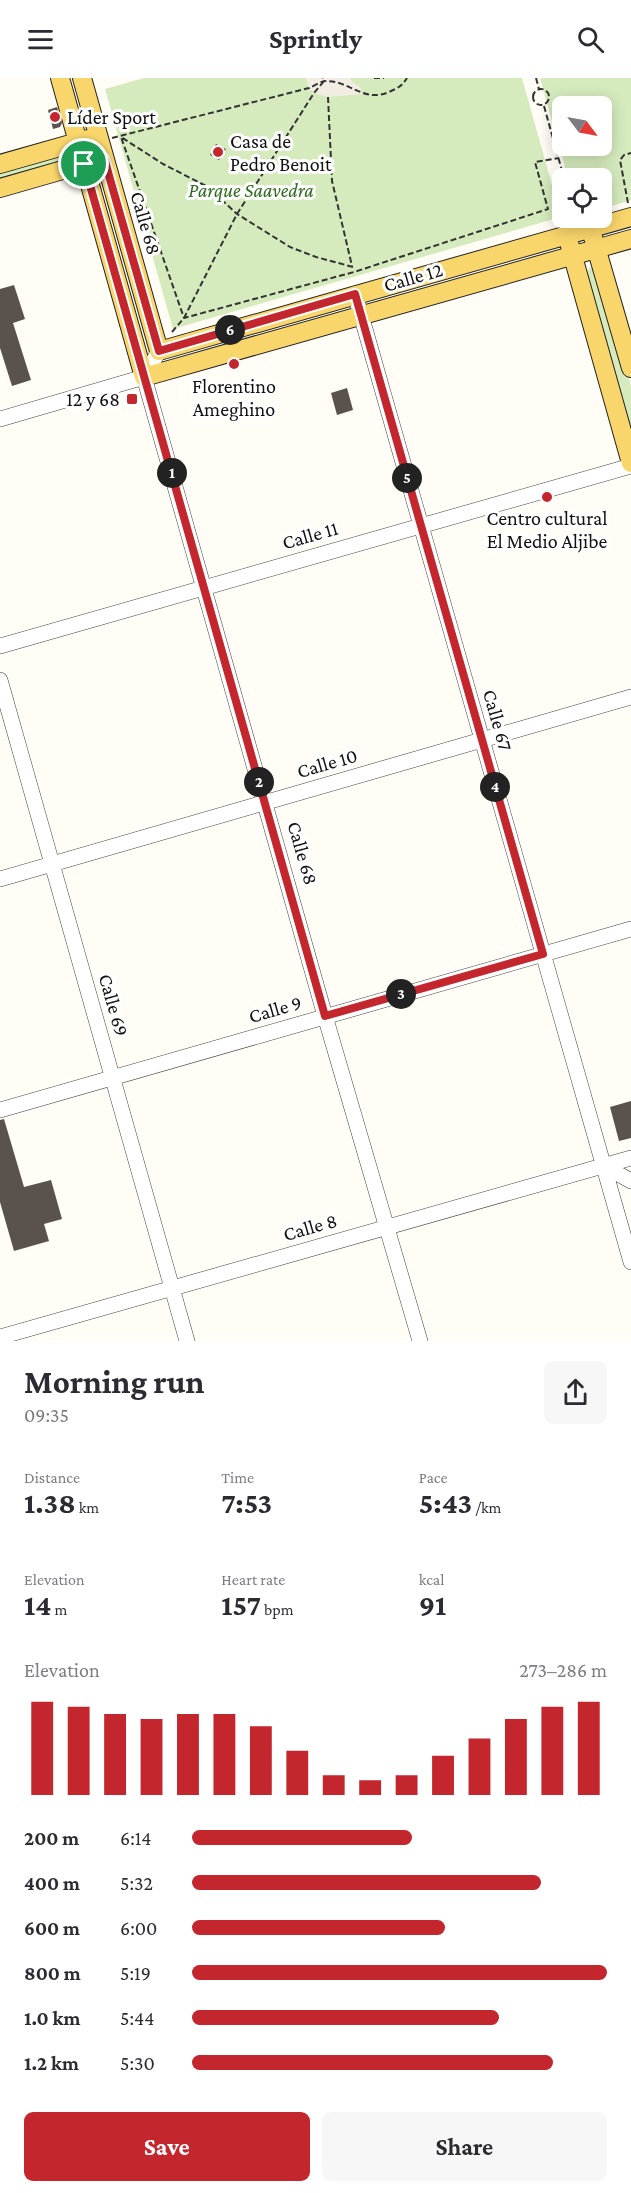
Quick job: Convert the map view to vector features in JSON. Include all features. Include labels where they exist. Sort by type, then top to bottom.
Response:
[{"type":"main road","name":"Calle 68","points":[[60,78],[144,378]]},
{"type":"main road","name":"Calle 68","points":[[82,78],[105,137],[104,158],[159,351]]},
{"type":"main road","points":[[0,164],[78,142],[105,137]]},
{"type":"main road","points":[[0,188],[104,158]]},
{"type":"main road","name":"Calle 12","points":[[612,222],[631,217]]},
{"type":"main road","points":[[591,228],[631,368]]},
{"type":"main road","name":"Calle 12","points":[[159,351],[355,285],[591,228]]},
{"type":"main road","points":[[567,235],[631,465]]},
{"type":"main road","name":"Calle 12","points":[[144,378],[631,239]]},
{"type":"street","name":"Calle 67","points":[[355,285],[361,315],[631,1262]]},
{"type":"street","points":[[144,378],[159,351]]},
{"type":"street","name":"Calle 12","points":[[0,419],[144,378]]},
{"type":"street","name":"Calle 68","points":[[144,378],[420,1341]]},
{"type":"street","name":"Calle 11","points":[[0,646],[631,465]]},
{"type":"street","name":"Calle 69","points":[[0,680],[187,1341]]},
{"type":"street","name":"Calle 10","points":[[0,879],[631,697]]},
{"type":"street","name":"Calle 9","points":[[0,1110],[631,929]]},
{"type":"street","name":"Calle 8","points":[[0,1337],[631,1158]]},
{"type":"street","points":[[604,1166],[631,1182]]},
{"type":"path","points":[[374,78],[384,78]]},
{"type":"path","points":[[105,137],[121,137],[309,88],[324,79],[349,86],[363,94],[380,96],[402,86],[407,78]]},
{"type":"path","points":[[536,78],[539,89]]},
{"type":"path","points":[[170,334],[184,318],[237,214],[324,79]]},
{"type":"path","points":[[539,89],[546,90],[550,95],[549,101],[544,106],[537,105],[532,100],[533,93],[539,89]]},
{"type":"path","points":[[328,97],[332,181],[353,267],[355,285]]},
{"type":"path","points":[[544,106],[562,168]]},
{"type":"path","points":[[121,137],[164,164],[208,187],[237,214],[290,247],[315,257],[353,267]]},
{"type":"path","points":[[121,137],[184,318]]},
{"type":"path","points":[[631,153],[624,155],[620,160],[631,217]]},
{"type":"path","points":[[184,318],[354,272],[548,209],[535,162],[559,158]]},
{"type":"green space","name":"Parque Saavedra","points":[[144,78],[522,78],[552,185],[552,220],[173,329],[105,89]]},
{"type":"green space","points":[[540,78],[631,78],[631,200],[612,206],[612,168],[565,168],[562,156],[612,156],[612,96],[552,96],[552,121]]},
{"type":"green space","points":[[62,152],[70,154],[70,160],[0,180],[0,170]]},
{"type":"green space","points":[[590,267],[598,271],[631,386],[631,433],[586,274]]},
{"type":"shaded area","points":[[306,78],[350,78],[360,87],[363,94],[328,97],[314,93],[309,88]]},
{"type":"building","name":"Líder Sport","points":[[57,107],[62,123],[60,127],[53,129],[48,110]]},
{"type":"building","name":"Casa de Pedro Benoit","points":[[216,144],[226,149],[219,160],[210,155]]},
{"type":"building","points":[[14,285],[25,319],[13,323],[31,380],[12,386],[0,348],[0,289]]},
{"type":"building","points":[[347,388],[353,410],[337,415],[331,393]]},
{"type":"building","points":[[631,1101],[631,1138],[619,1141],[610,1107]]},
{"type":"building","points":[[4,1119],[24,1187],[51,1180],[62,1219],[44,1224],[49,1241],[14,1251],[0,1202],[0,1120]]},
{"type":"place","name":"Líder Sport","points":[[55,117]]},
{"type":"place","name":"Casa de Pedro Benoit","points":[[218,152]]},
{"type":"place","name":"Florentino Ameghino","points":[[234,364]]},
{"type":"place","name":"12 y 68","points":[[132,399]]},
{"type":"place","name":"Centro cultural El Medio Aljibe","points":[[547,497]]},
{"type":"route","points":[[104,158],[159,351],[355,294],[543,954],[325,1016],[84,164],[104,158]]}]
